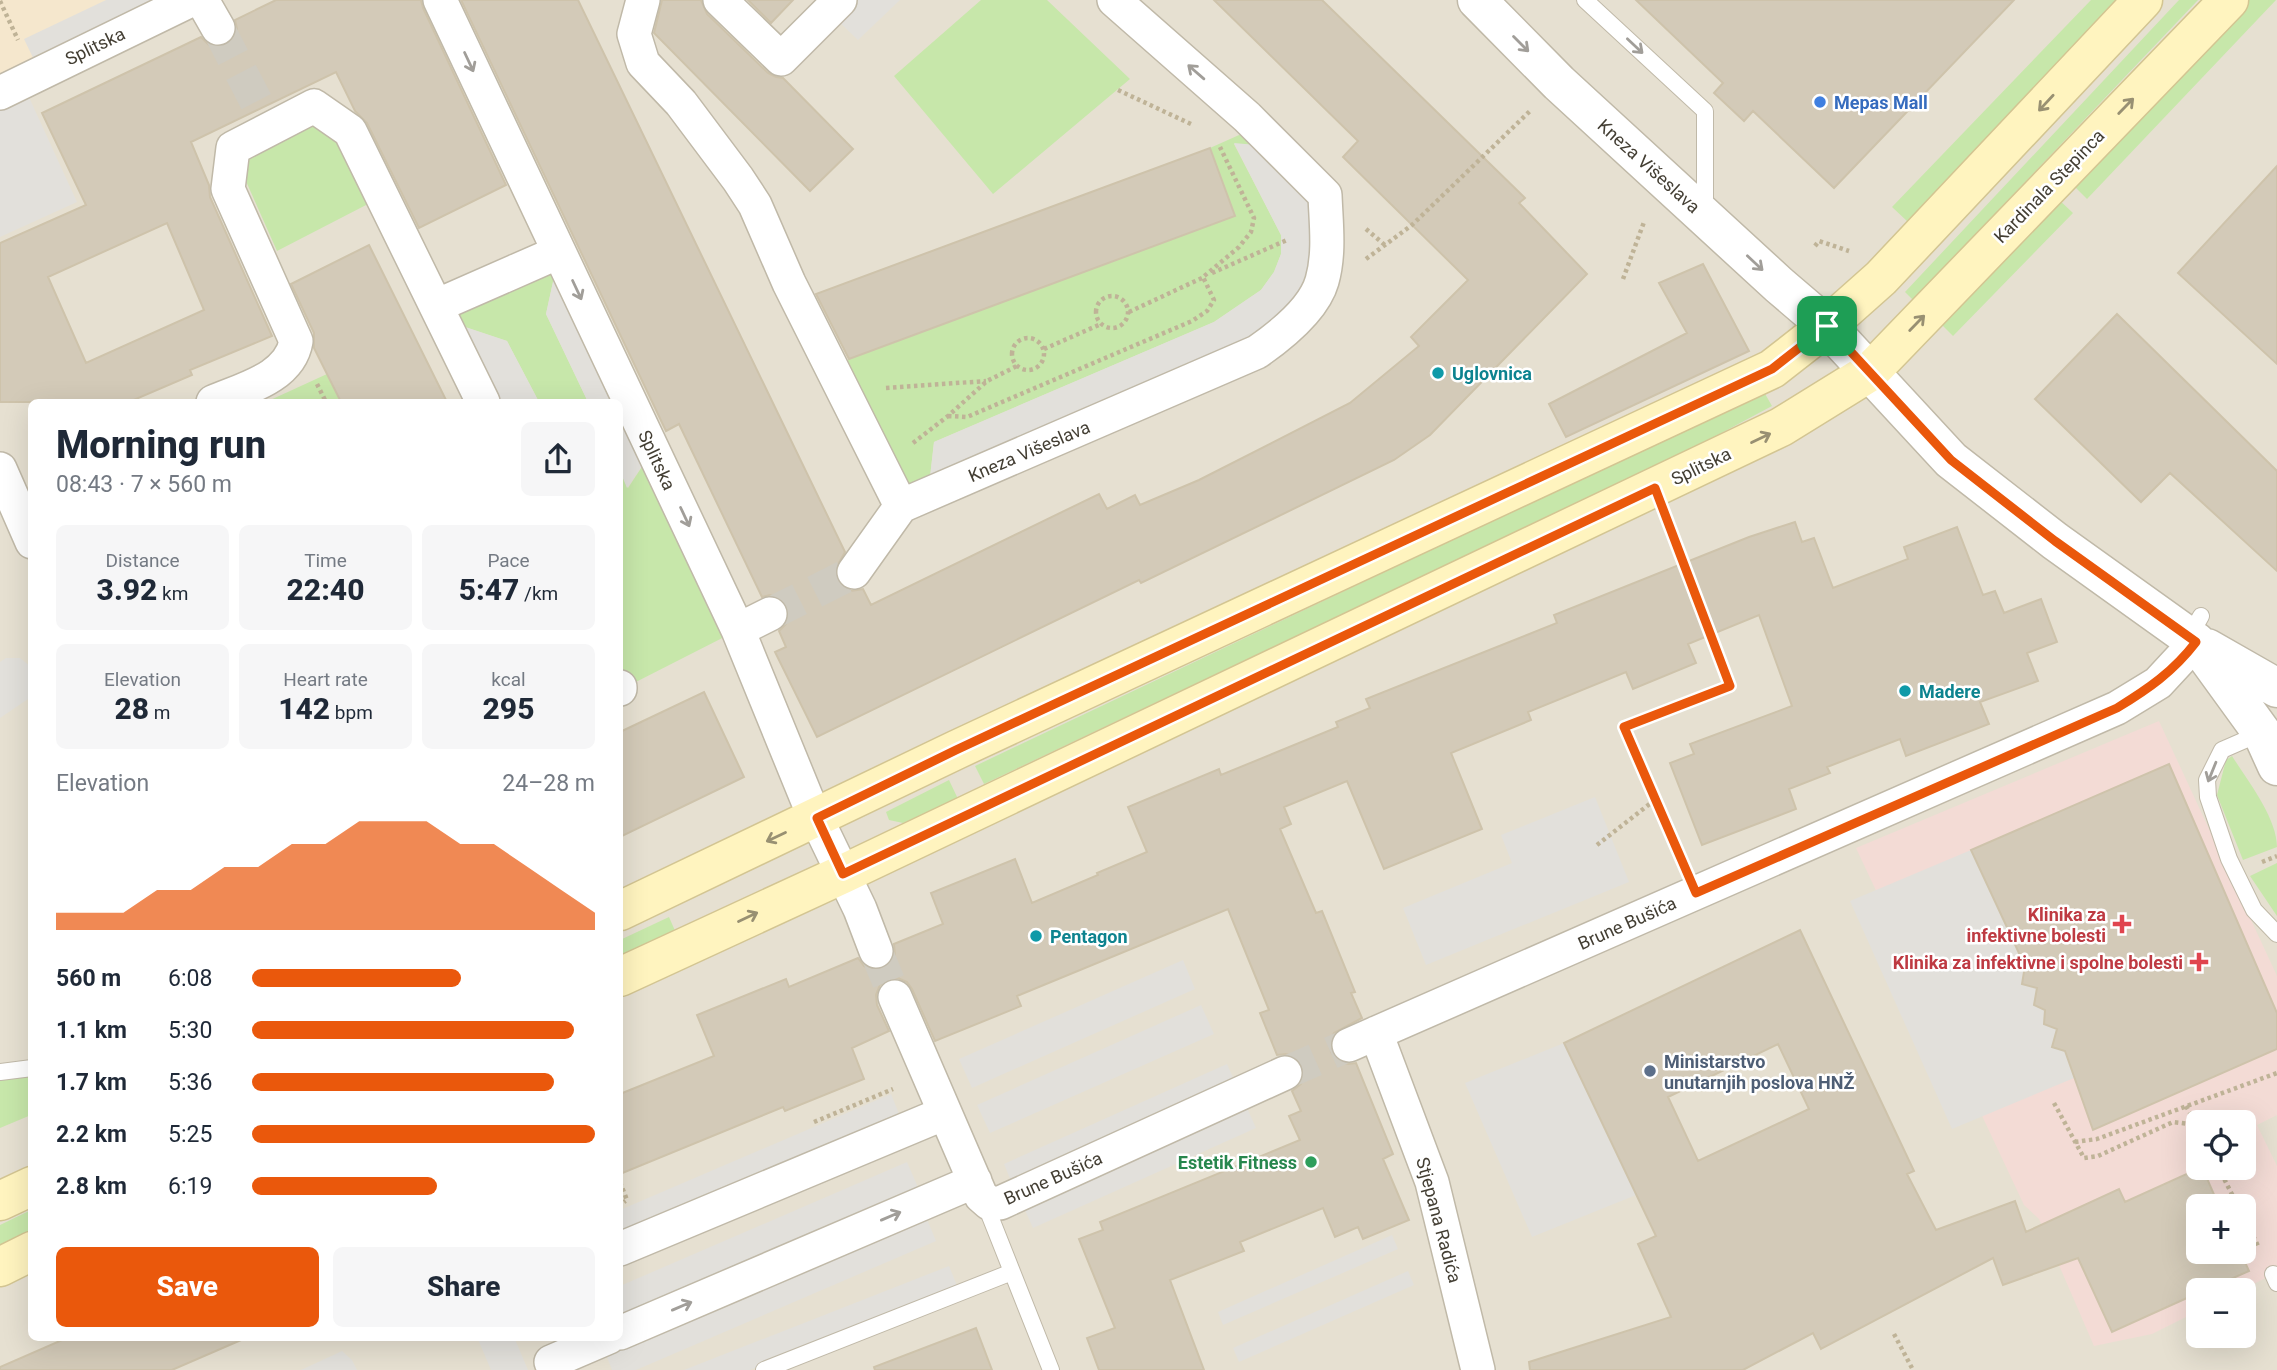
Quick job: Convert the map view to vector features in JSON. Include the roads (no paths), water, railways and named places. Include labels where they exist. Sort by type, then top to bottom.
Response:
[{"type":"main road","points":[[623,910],[956,750],[1772,369],[1827,326],[1899,260],[2143,0]]},
{"type":"main road","name":"Kardinala Stepinca","points":[[1870,372],[2228,0]]},
{"type":"main road","name":"Splitska","points":[[623,975],[843,874],[1782,428],[1870,372]]},
{"type":"main road","points":[[670,887],[696,942]]},
{"type":"main road","points":[[0,1201],[28,1188]]},
{"type":"main road","points":[[0,1267],[28,1253]]},
{"type":"street","name":"Splitska","points":[[0,93],[191,0]]},
{"type":"street","name":"Splitska","points":[[440,0],[738,630],[843,874]]},
{"type":"street","points":[[643,0],[634,34],[643,63],[681,103],[755,205],[789,283],[901,506],[854,572]]},
{"type":"street","points":[[720,0],[780,59],[840,0]]},
{"type":"street","name":"Kneza Višeslava","points":[[901,506],[1257,352],[1282,334],[1307,307],[1321,283],[1327,234],[1325,195],[1247,117],[1114,0]]},
{"type":"street","name":"Kneza Višeslava","points":[[1485,2],[1559,83],[1827,326],[1951,460],[2055,541],[2195,632]]},
{"type":"street","points":[[219,399],[282,368],[293,355],[296,341],[228,189],[233,148],[266,119],[314,106],[350,131],[482,399]]},
{"type":"street","points":[[436,306],[559,252]]},
{"type":"street","points":[[14,484],[28,529]]},
{"type":"street","points":[[738,630],[770,614]]},
{"type":"street","points":[[2195,632],[2277,688]]},
{"type":"street","points":[[2195,632],[2272,743]]},
{"type":"street","name":"Brune Bušića","points":[[1362,1039],[2117,708],[2158,682],[2195,632]]},
{"type":"street","points":[[843,874],[876,951]]},
{"type":"street","points":[[623,1332],[978,1188],[895,997]]},
{"type":"street","name":"Stjepana Radića","points":[[1362,1039],[1432,1182],[1478,1370]]},
{"type":"street","name":"Brune Bušića","points":[[978,1188],[989,1203],[1000,1203],[1285,1073]]},
{"type":"street","points":[[623,1248],[945,1113]]},
{"type":"street","points":[[548,1356],[596,1341]]},
{"type":"lane","points":[[1585,0],[1705,111],[1704,216]]},
{"type":"lane","points":[[2272,743],[2221,750],[2207,780],[2208,797],[2229,859],[2254,910],[2277,934]]},
{"type":"lane","points":[[0,1072],[28,1068]]},
{"type":"lane","points":[[978,1188],[1051,1370]]},
{"type":"lane","points":[[764,1370],[1012,1272]]},
{"type":"tunnel","points":[[218,28],[260,109]]},
{"type":"tunnel","points":[[770,614],[854,572]]},
{"type":"tunnel","points":[[876,951],[895,997]]},
{"type":"tunnel","points":[[1285,1073],[1349,1045]]},
{"type":"place","name":"Mepas Mall","points":[[1820,102]]},
{"type":"place","name":"Uglovnica","points":[[1438,373]]},
{"type":"place","name":"Madere","points":[[1905,691]]},
{"type":"place","name":"Klinika za infektivne bolesti","points":[[2122,924]]},
{"type":"place","name":"Pentagon","points":[[1036,936]]},
{"type":"place","name":"Klinika za infektivne i spolne bolesti","points":[[2199,962]]},
{"type":"place","name":"Ministarstvo unutarnjih poslova HNŽ","points":[[1650,1071]]},
{"type":"place","name":"Estetik Fitness","points":[[1311,1162]]}]
